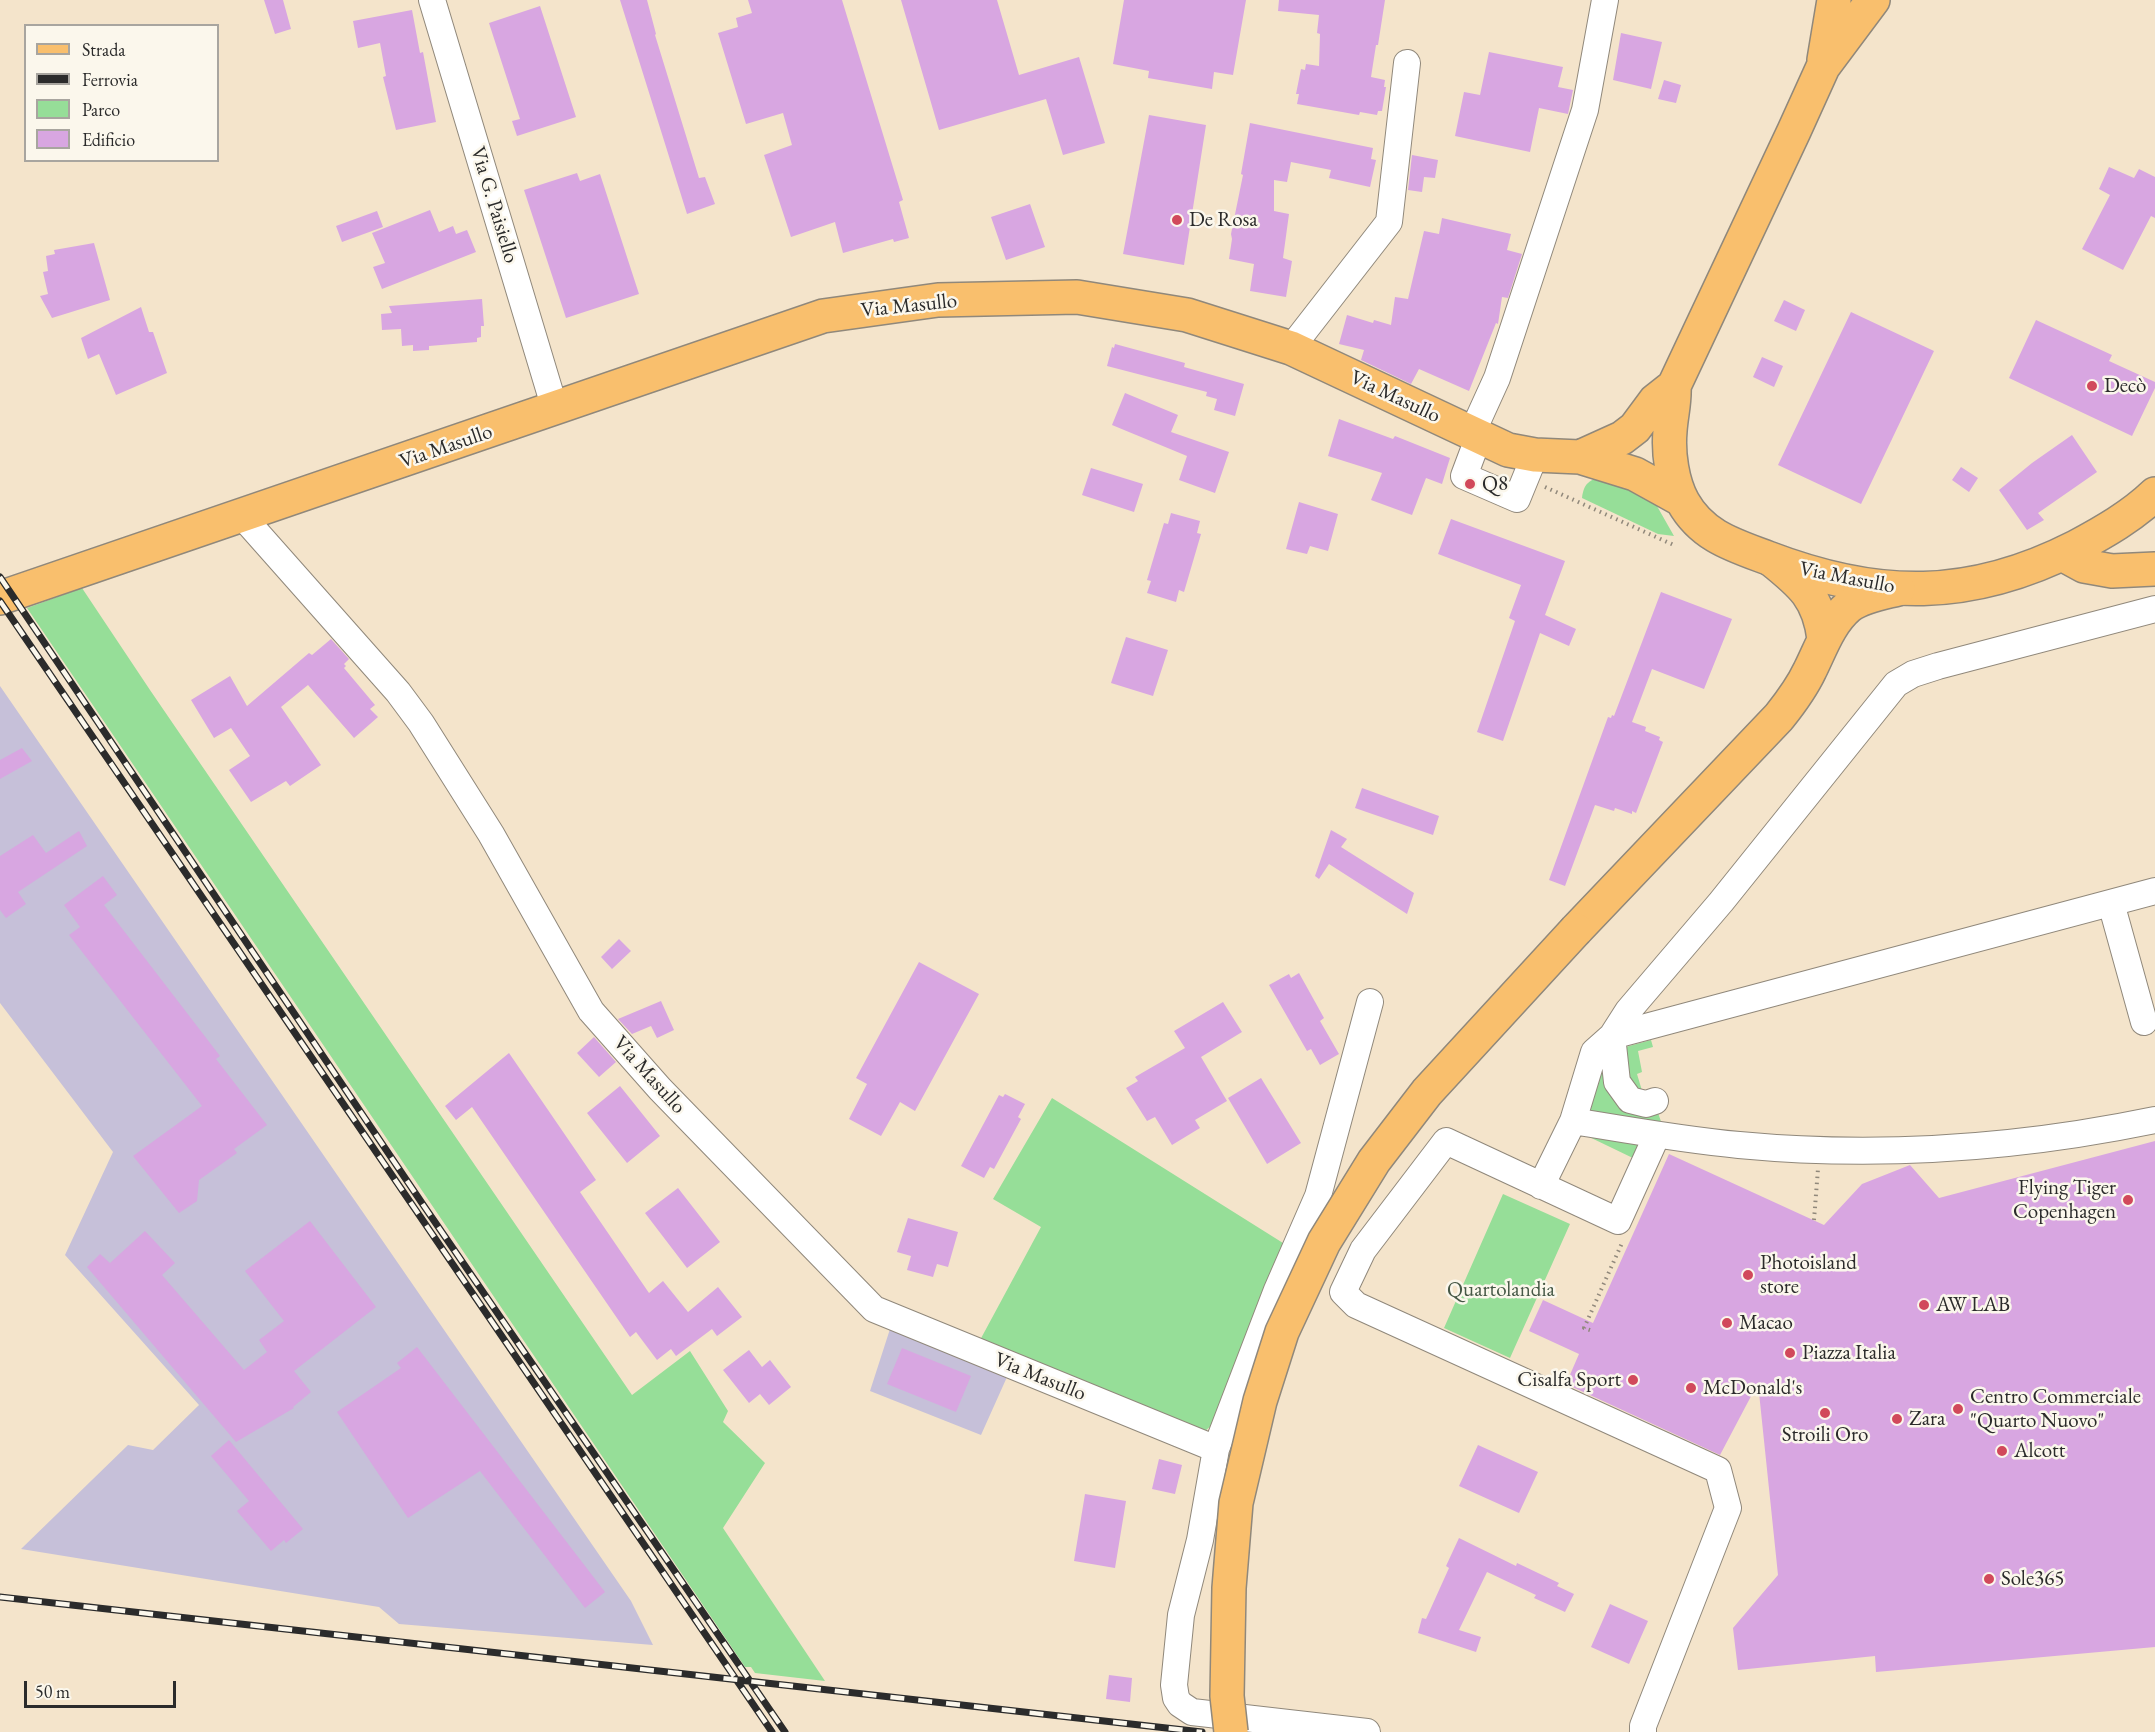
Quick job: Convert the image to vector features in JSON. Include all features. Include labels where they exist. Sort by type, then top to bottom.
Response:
[{"type":"main road","points":[[1823,67],[1834,0]]},
{"type":"main road","name":"Via Masullo","points":[[0,598],[823,316],[938,300],[1077,297],[1187,315],[1291,348],[1508,450],[1531,466],[1580,457],[1622,438],[1635,428],[1655,401],[1674,386],[1790,142],[1823,67],[1873,0]]},
{"type":"main road","name":"Via Masullo","points":[[1674,386],[1675,403],[1669,441],[1673,470],[1682,500],[1692,517],[1706,531],[1724,541],[1772,560],[1837,580],[1898,590],[1957,587],[2018,572],[2062,554],[2095,536],[2128,516],[2155,494]]},
{"type":"main road","name":"Via Masullo","points":[[1580,457],[1635,474],[1682,500]]},
{"type":"main road","points":[[2062,554],[2084,566],[2112,571],[2155,569]]},
{"type":"main road","points":[[1772,560],[1807,591],[1818,609],[1824,639]]},
{"type":"main road","points":[[1231,1732],[1227,1696],[1229,1600],[1236,1503],[1260,1401],[1282,1332],[1324,1242],[1374,1161],[1427,1092],[1576,930],[1779,717],[1802,685],[1833,624],[1849,606],[1865,597],[1898,590]]},
{"type":"street","name":"Via G. Paisiello","points":[[432,0],[555,409]]},
{"type":"street","points":[[1531,466],[1517,498],[1464,476],[1475,435],[1497,378],[1585,110],[1605,0]]},
{"type":"street","points":[[1291,348],[1389,222],[1407,63]]},
{"type":"street","name":"Via Masullo","points":[[242,516],[398,692],[421,723],[491,834],[591,1011],[660,1089],[874,1309],[1216,1449]]},
{"type":"street","points":[[1541,1186],[1573,1121],[1594,1052],[1612,1036],[1628,1011],[1728,894],[1896,684],[1913,674],[1930,669],[2155,609]]},
{"type":"street","points":[[1612,1036],[2155,891]]},
{"type":"street","points":[[2111,903],[2144,1023]]},
{"type":"street","points":[[1367,1732],[1192,1712],[1180,1704],[1176,1698],[1174,1684],[1182,1615],[1200,1540],[1216,1449],[1277,1290],[1318,1196],[1370,1002]]},
{"type":"street","points":[[1612,1036],[1617,1082],[1630,1100],[1646,1104],[1655,1101]]},
{"type":"street","points":[[1573,1121],[1657,1135],[1739,1145],[1785,1148],[1927,1149],[2020,1143],[2109,1130],[2155,1120]]},
{"type":"street","points":[[1343,1292],[1363,1250],[1446,1141],[1618,1221],[1657,1135]]},
{"type":"street","points":[[1277,1290],[1343,1292],[1356,1305],[1718,1470],[1728,1508],[1643,1726],[1643,1732]]},
{"type":"path","points":[[1531,466],[1632,528],[1676,546]]},
{"type":"path","points":[[1814,1220],[1818,1163]]},
{"type":"path","points":[[1590,1330],[1584,1328],[1626,1236]]},
{"type":"shaded area","points":[[0,686],[631,1601],[653,1645],[399,1624],[379,1607],[21,1549],[128,1445],[153,1450],[199,1405],[65,1255],[113,1152],[0,1003]]},
{"type":"shaded area","points":[[890,1329],[1007,1377],[981,1435],[870,1391]]},
{"type":"green space","points":[[1604,476],[1649,492],[1674,536],[1658,534],[1582,498],[1588,483]]},
{"type":"green space","points":[[82,588],[632,1395],[690,1351],[728,1411],[723,1422],[765,1463],[723,1528],[825,1681],[755,1673],[751,1667],[745,1667],[27,608]]},
{"type":"green space","points":[[1651,1040],[1653,1047],[1638,1051],[1642,1072],[1637,1074],[1643,1094],[1628,1082],[1622,1048]]},
{"type":"green space","points":[[1603,1055],[1658,1113],[1663,1127],[1592,1113],[1588,1104]]},
{"type":"green space","points":[[1052,1098],[1283,1243],[1214,1423],[1203,1433],[979,1342],[1041,1227],[993,1199]]},
{"type":"green space","points":[[1581,1133],[1644,1142],[1637,1160]]},
{"type":"green space","name":"Quartolandia","points":[[1503,1194],[1570,1224],[1510,1358],[1444,1328]]},
{"type":"building","points":[[264,0],[283,0],[291,29],[275,34]]},
{"type":"building","points":[[620,0],[647,0],[655,35],[699,178],[705,177],[715,204],[687,214]]},
{"type":"building","points":[[748,0],[842,0],[903,200],[899,202],[909,238],[894,242],[893,239],[843,253],[835,222],[791,237],[764,155],[792,145],[783,113],[746,124],[718,33],[738,27],[736,18],[752,13]]},
{"type":"building","points":[[901,0],[997,0],[1019,75],[1079,57],[1105,143],[1063,155],[1046,99],[939,130]]},
{"type":"building","points":[[1124,0],[1246,0],[1233,75],[1214,72],[1212,89],[1148,78],[1149,71],[1113,64]]},
{"type":"building","points":[[1279,0],[1385,0],[1371,77],[1385,80],[1382,111],[1378,111],[1377,115],[1360,112],[1359,115],[1297,104],[1299,94],[1296,94],[1301,69],[1305,70],[1306,64],[1319,66],[1320,34],[1317,33],[1319,15],[1278,11]]},
{"type":"building","points":[[540,6],[576,117],[517,136],[512,121],[520,119],[489,23]]},
{"type":"building","points":[[412,10],[420,53],[423,52],[436,122],[396,130],[383,77],[386,76],[380,43],[358,48],[353,21]]},
{"type":"building","points":[[1621,33],[1662,42],[1651,89],[1613,80]]},
{"type":"building","points":[[1489,52],[1563,67],[1558,87],[1573,90],[1568,114],[1539,108],[1530,152],[1455,136],[1464,92],[1480,95]]},
{"type":"building","points":[[1664,80],[1681,85],[1676,103],[1658,99]]},
{"type":"building","points":[[1149,115],[1206,125],[1184,265],[1123,254]]},
{"type":"building","points":[[1250,123],[1373,148],[1371,159],[1376,160],[1370,187],[1329,178],[1331,170],[1291,162],[1287,182],[1274,180],[1274,211],[1289,214],[1283,258],[1292,261],[1286,297],[1250,291],[1254,264],[1229,259],[1231,234],[1243,175],[1241,174]]},
{"type":"building","points":[[1412,155],[1438,160],[1435,178],[1424,177],[1422,192],[1408,190]]},
{"type":"building","points":[[2109,167],[2134,178],[2139,169],[2155,177],[2155,218],[2151,216],[2123,270],[2082,249],[2110,195],[2099,189]]},
{"type":"building","points":[[577,173],[580,181],[600,174],[639,294],[566,318],[524,190]]},
{"type":"building","points":[[1030,204],[1045,247],[1006,260],[991,217]]},
{"type":"building","points":[[430,210],[439,232],[453,226],[456,234],[467,230],[476,252],[382,289],[373,267],[385,263],[372,233]]},
{"type":"building","points":[[377,211],[383,227],[342,242],[336,226]]},
{"type":"building","points":[[1442,218],[1511,234],[1507,250],[1522,254],[1508,298],[1502,297],[1498,324],[1496,323],[1469,391],[1419,369],[1411,384],[1361,360],[1364,350],[1339,344],[1347,315],[1373,323],[1374,320],[1391,325],[1395,297],[1408,299],[1424,231],[1439,234]]},
{"type":"building","points":[[94,243],[110,300],[52,318],[40,296],[48,294],[43,272],[48,271],[46,256],[55,254],[54,250]]},
{"type":"building","points":[[482,299],[484,326],[481,326],[481,337],[477,338],[477,342],[429,346],[429,350],[413,351],[413,345],[402,346],[401,329],[382,330],[381,314],[392,313],[389,306]]},
{"type":"building","points":[[1784,300],[1805,310],[1796,331],[1774,321]]},
{"type":"building","points":[[141,307],[149,332],[153,332],[167,373],[116,395],[99,354],[88,359],[81,338]]},
{"type":"building","points":[[1851,312],[1934,351],[1861,504],[1778,465]]},
{"type":"building","points":[[2036,320],[2112,355],[2109,361],[2155,382],[2155,388],[2132,436],[2009,378]]},
{"type":"building","points":[[1115,344],[1185,363],[1184,367],[1244,384],[1235,416],[1214,410],[1217,399],[1206,396],[1207,392],[1107,366]]},
{"type":"building","points":[[1762,357],[1783,366],[1774,387],[1753,377]]},
{"type":"building","points":[[1125,393],[1178,415],[1171,432],[1229,452],[1215,493],[1179,480],[1187,456],[1112,425]]},
{"type":"building","points":[[1339,419],[1393,439],[1395,436],[1450,458],[1442,484],[1426,478],[1412,515],[1371,500],[1382,473],[1328,456]]},
{"type":"building","points":[[2072,435],[2097,472],[2038,513],[2044,520],[2027,530],[1999,490]]},
{"type":"building","points":[[1961,467],[1978,478],[1969,492],[1952,480]]},
{"type":"building","points":[[1091,468],[1143,484],[1134,512],[1082,495]]},
{"type":"building","points":[[1299,502],[1338,514],[1328,551],[1310,546],[1307,554],[1286,549]]},
{"type":"building","points":[[1171,513],[1200,521],[1197,533],[1201,534],[1184,592],[1179,590],[1176,602],[1147,593],[1151,581],[1147,580],[1164,523],[1168,524]]},
{"type":"building","points":[[1451,519],[1565,561],[1545,615],[1576,629],[1569,646],[1540,633],[1503,741],[1477,732],[1515,621],[1509,618],[1521,585],[1438,554]]},
{"type":"building","points":[[1661,592],[1732,619],[1704,689],[1652,669],[1632,722],[1646,727],[1645,731],[1660,737],[1659,740],[1663,742],[1636,813],[1632,811],[1632,814],[1615,808],[1614,811],[1595,805],[1565,886],[1549,880],[1608,717],[1614,716]]},
{"type":"building","points":[[1126,637],[1168,650],[1153,696],[1111,683]]},
{"type":"building","points":[[331,639],[349,659],[344,664],[346,666],[344,668],[375,705],[370,709],[378,717],[354,738],[308,685],[281,707],[321,765],[290,786],[286,781],[251,802],[229,770],[250,756],[231,728],[214,738],[191,700],[230,676],[247,706],[309,653],[312,655]]},
{"type":"building","points":[[22,748],[32,761],[0,779],[0,760]]},
{"type":"building","points":[[1362,788],[1439,816],[1433,835],[1355,808]]},
{"type":"building","points":[[1331,830],[1347,839],[1341,847],[1414,893],[1407,914],[1329,864],[1319,879],[1315,876]]},
{"type":"building","points":[[79,831],[87,846],[18,892],[26,904],[6,918],[0,910],[0,856],[33,835],[46,853]]},
{"type":"building","points":[[103,876],[117,895],[104,905],[220,1056],[216,1059],[267,1125],[234,1149],[237,1153],[199,1180],[197,1201],[179,1213],[133,1156],[202,1106],[69,935],[80,927],[64,905]]},
{"type":"building","points":[[619,939],[631,951],[612,969],[601,957]]},
{"type":"building","points":[[919,962],[979,994],[915,1111],[900,1102],[881,1136],[849,1119],[867,1084],[856,1078]]},
{"type":"building","points":[[1299,973],[1324,1018],[1320,1021],[1339,1054],[1320,1065],[1311,1049],[1307,1051],[1269,985],[1289,974],[1291,978]]},
{"type":"building","points":[[661,1001],[674,1030],[657,1038],[651,1026],[632,1034],[618,1019]]},
{"type":"building","points":[[1223,1002],[1242,1032],[1201,1057],[1227,1101],[1195,1120],[1200,1128],[1172,1145],[1155,1117],[1147,1121],[1126,1088],[1138,1081],[1135,1077],[1185,1048],[1174,1031]]},
{"type":"building","points":[[594,1037],[616,1062],[599,1077],[577,1053]]},
{"type":"building","points":[[509,1053],[596,1180],[580,1192],[649,1293],[663,1281],[688,1312],[718,1287],[742,1317],[717,1336],[712,1329],[676,1356],[671,1349],[657,1360],[636,1332],[630,1337],[472,1107],[456,1120],[445,1106]]},
{"type":"building","points":[[1261,1078],[1301,1143],[1267,1164],[1228,1098]]},
{"type":"building","points":[[620,1086],[660,1136],[627,1163],[587,1113]]},
{"type":"building","points":[[1005,1094],[1025,1104],[1018,1117],[1021,1119],[994,1169],[990,1167],[984,1178],[961,1166],[999,1095],[1003,1097]]},
{"type":"building","name":"Centro Commerciale \"Quarto Nuovo\"","points":[[2155,1141],[2155,1647],[1876,1672],[1875,1656],[1738,1670],[1733,1628],[1778,1575],[1758,1383],[1720,1455],[1566,1384],[1579,1354],[1529,1331],[1543,1300],[1593,1323],[1669,1154],[1824,1225],[1862,1184],[1910,1165],[1939,1198]]},
{"type":"building","points":[[678,1188],[720,1242],[687,1268],[645,1213]]},
{"type":"building","points":[[908,1218],[958,1232],[948,1267],[937,1264],[933,1277],[907,1270],[911,1256],[897,1252]]},
{"type":"building","points":[[310,1221],[376,1307],[294,1371],[311,1392],[294,1408],[236,1442],[87,1267],[100,1254],[110,1263],[145,1231],[175,1263],[162,1275],[244,1370],[267,1352],[259,1340],[284,1321],[245,1271]]},
{"type":"building","points":[[417,1347],[605,1592],[585,1608],[480,1471],[408,1518],[337,1412],[401,1368],[397,1363]]},
{"type":"building","points":[[902,1348],[971,1376],[956,1412],[887,1384]]},
{"type":"building","points":[[749,1350],[762,1367],[770,1360],[791,1387],[769,1405],[760,1394],[749,1403],[723,1370]]},
{"type":"building","points":[[229,1440],[303,1529],[286,1543],[284,1540],[271,1551],[237,1511],[249,1501],[211,1456]]},
{"type":"building","points":[[1478,1445],[1538,1472],[1519,1513],[1459,1486]]},
{"type":"building","points":[[1159,1459],[1182,1465],[1175,1494],[1152,1489]]},
{"type":"building","points":[[1085,1494],[1126,1501],[1115,1568],[1074,1561]]},
{"type":"building","points":[[1459,1538],[1516,1566],[1517,1563],[1559,1583],[1557,1586],[1574,1594],[1565,1612],[1534,1598],[1536,1595],[1487,1572],[1459,1630],[1481,1637],[1476,1652],[1418,1633],[1422,1618],[1426,1619],[1449,1568],[1446,1566]]},
{"type":"building","points":[[1610,1604],[1648,1621],[1629,1664],[1591,1647]]},
{"type":"building","points":[[1109,1675],[1132,1678],[1130,1702],[1106,1699]]},
{"type":"railway","points":[[0,577],[426,1209],[785,1732]]},
{"type":"railway","points":[[0,601],[772,1732]]},
{"type":"railway","points":[[0,1597],[1202,1732]]},
{"type":"place","name":"De Rosa","points":[[1177,220]]},
{"type":"place","name":"Decò","points":[[2092,386]]},
{"type":"place","name":"Q8","points":[[1470,484]]},
{"type":"place","name":"Flying Tiger Copenhagen","points":[[2128,1200]]},
{"type":"place","name":"Photoisland store","points":[[1748,1275]]},
{"type":"place","name":"AW LAB","points":[[1924,1305]]},
{"type":"place","name":"Macao","points":[[1727,1323]]},
{"type":"place","name":"Piazza Italia","points":[[1790,1353]]},
{"type":"place","name":"Cisalfa Sport","points":[[1633,1380]]},
{"type":"place","name":"McDonald's","points":[[1691,1388]]},
{"type":"place","name":"Centro Commerciale \"Quarto Nuovo\"","points":[[1958,1409]]},
{"type":"place","name":"Stroili Oro","points":[[1825,1413]]},
{"type":"place","name":"Zara","points":[[1897,1419]]},
{"type":"place","name":"Alcott","points":[[2002,1451]]},
{"type":"place","name":"Sole365","points":[[1989,1579]]}]
